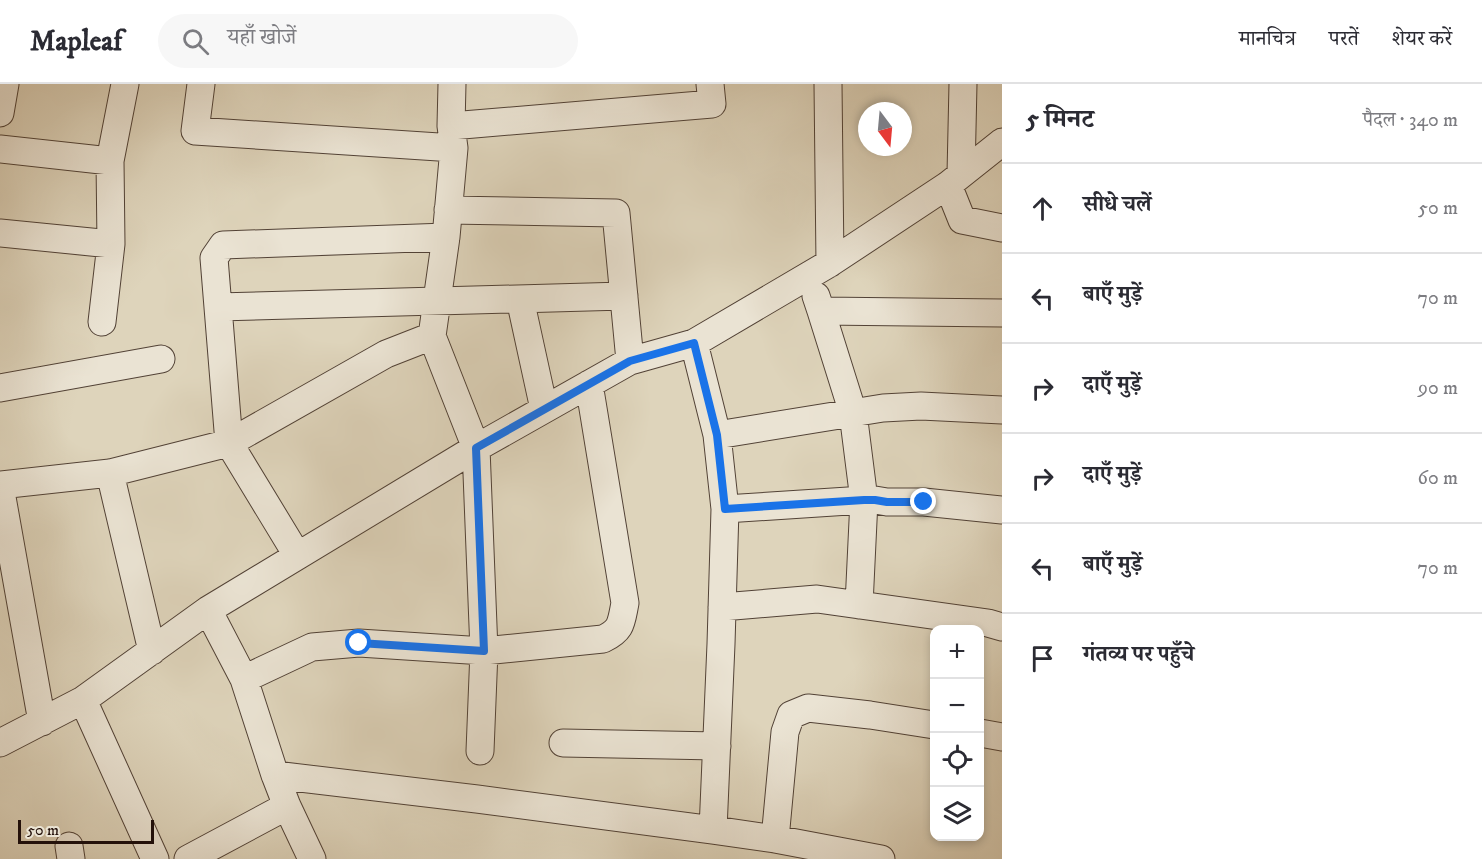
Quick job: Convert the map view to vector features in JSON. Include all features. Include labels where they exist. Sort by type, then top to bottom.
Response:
[{"type":"street","points":[[0,113],[5,84]]},
{"type":"street","points":[[102,322],[111,244],[110,161],[124,84]]},
{"type":"street","points":[[201,84],[195,131],[452,137],[712,104],[710,84]]},
{"type":"street","points":[[452,84],[452,137],[447,224],[432,336],[476,448],[484,651],[480,751]]},
{"type":"street","points":[[828,84],[819,269],[821,311],[853,413],[864,500],[859,605]]},
{"type":"street","points":[[963,84],[954,179],[962,220],[1002,228]]},
{"type":"street","points":[[0,743],[83,700],[208,610],[544,408],[630,361],[694,343],[819,269],[954,179],[1002,142]]},
{"type":"street","points":[[0,149],[110,161]]},
{"type":"street","points":[[297,555],[229,443],[214,258],[223,245],[447,224],[616,213],[630,361]]},
{"type":"street","points":[[0,233],[111,244]]},
{"type":"street","points":[[218,307],[624,296]]},
{"type":"street","points":[[520,298],[544,408]]},
{"type":"street","points":[[821,311],[1002,313]]},
{"type":"street","points":[[42,722],[0,485],[110,472],[229,443],[386,354],[432,336]]},
{"type":"street","points":[[694,343],[717,435],[725,509],[713,830]]},
{"type":"street","points":[[0,388],[162,359]]},
{"type":"street","points":[[244,679],[312,647],[359,643],[484,651],[603,639],[615,633],[622,620],[625,603],[589,384]]},
{"type":"street","points":[[717,435],[883,408],[921,406],[1002,410]]},
{"type":"street","points":[[110,472],[152,651]]},
{"type":"street","points":[[725,509],[875,500],[924,502],[1002,510]]},
{"type":"street","points":[[722,608],[817,600],[1002,627]]},
{"type":"street","points":[[208,610],[244,679],[275,776],[312,859]]},
{"type":"street","points":[[83,700],[155,859]]},
{"type":"street","points":[[776,839],[785,732],[791,715],[808,708],[930,724]]},
{"type":"street","points":[[984,734],[1002,736]]},
{"type":"street","points":[[563,743],[717,746]]},
{"type":"street","points":[[275,776],[477,799],[713,830],[776,839],[881,859]]},
{"type":"street","points":[[188,859],[287,806]]},
{"type":"route","points":[[359,643],[484,651],[476,448],[630,361],[694,343],[717,435],[725,509],[864,500],[924,502]]}]
